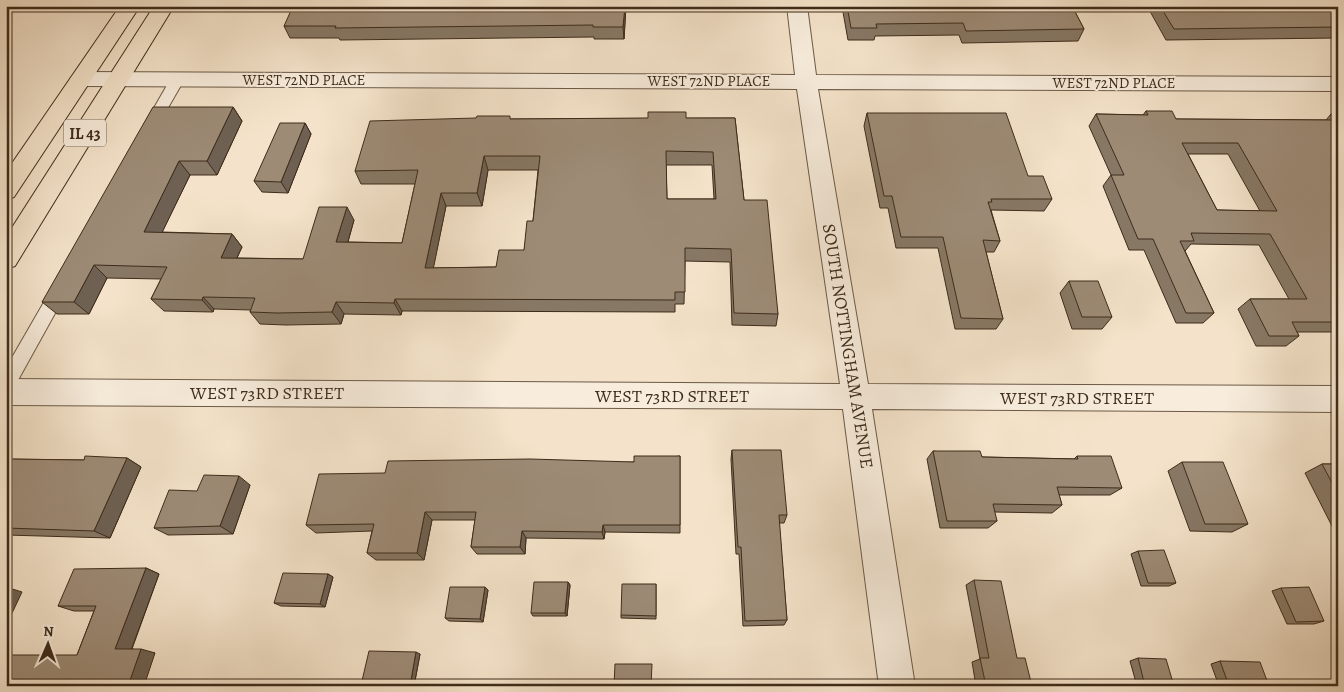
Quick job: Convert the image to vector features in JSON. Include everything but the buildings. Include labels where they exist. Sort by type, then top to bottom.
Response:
[{"type":"main road","name":"IL 43","points":[[6,191],[130,6]]},
{"type":"main road","name":"IL 43","points":[[6,259],[164,6]]},
{"type":"street","name":"SOUTH NOTTINGHAM AVENUE","points":[[797,6],[806,81],[856,396],[897,686]]},
{"type":"street","name":"WEST 72ND PLACE","points":[[81,79],[1338,84]]},
{"type":"street","name":"WEST 73RD STREET","points":[[6,392],[1338,399]]},
{"type":"lane","points":[[142,142],[177,80]]},
{"type":"lane","points":[[6,385],[69,272]]}]
